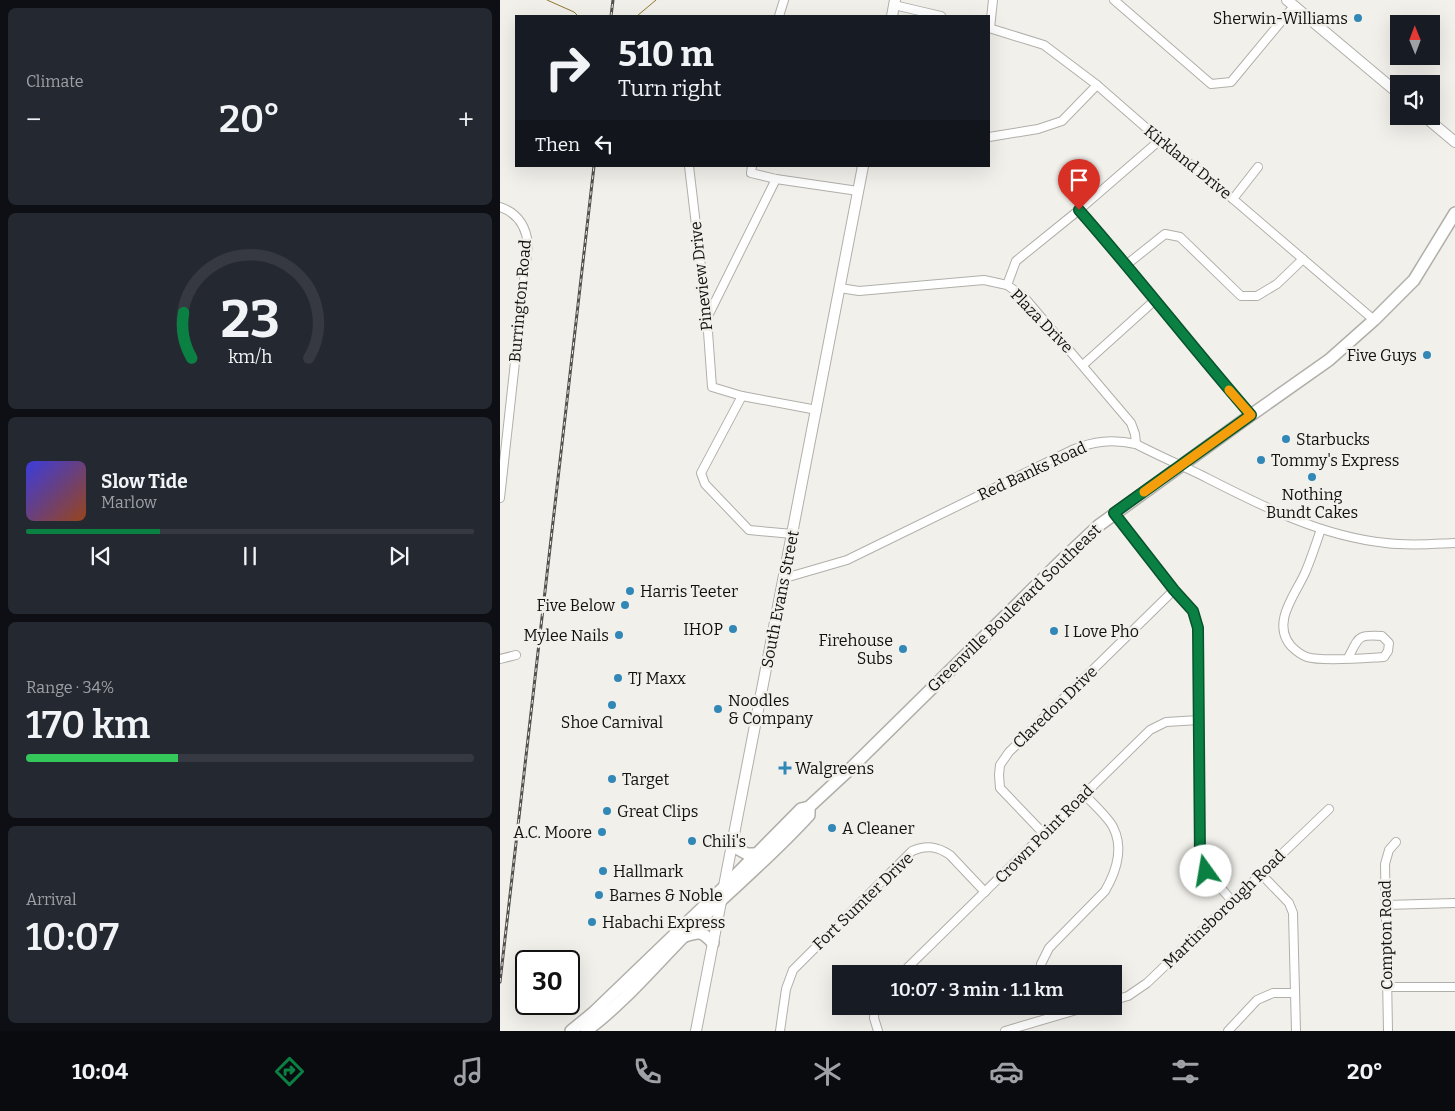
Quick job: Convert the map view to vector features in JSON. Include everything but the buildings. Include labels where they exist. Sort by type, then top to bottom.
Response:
[{"type":"highway","name":"Greenville Boulevard Southeast","points":[[589,1025],[625,999],[683,937],[809,815],[809,807],[1064,558],[1114,513],[1329,360],[1374,320],[1414,280],[1455,213]]},
{"type":"highway","points":[[571,1031],[589,1025],[611,995],[801,810],[809,807]]},
{"type":"highway","points":[[731,845],[748,854],[757,854]]},
{"type":"highway","points":[[683,937],[698,932],[704,934],[713,943]]},
{"type":"highway","points":[[579,1031],[588,1022],[589,1025]]},
{"type":"main road","points":[[892,15],[895,2]]},
{"type":"main road","points":[[1290,3],[1390,86]]},
{"type":"main road","points":[[1435,125],[1455,142]]},
{"type":"main road","name":"South Evans Street","points":[[696,1031],[731,845],[785,578],[863,167]]},
{"type":"street","points":[[779,15],[784,0]]},
{"type":"street","points":[[990,21],[993,0]]},
{"type":"street","points":[[1114,0],[1211,84],[1231,82],[1290,3]]},
{"type":"street","points":[[895,2],[938,15]]},
{"type":"street","name":"Kirkland Drive","points":[[990,28],[1044,45],[1097,85],[1374,320]]},
{"type":"street","points":[[990,137],[1038,129],[1062,121],[1097,85]]},
{"type":"street","points":[[1007,285],[1016,261],[1160,140]]},
{"type":"street","name":"Pineview Drive","points":[[689,167],[707,318],[712,387],[742,396]]},
{"type":"street","points":[[752,167],[751,173],[776,179],[858,191]]},
{"type":"street","points":[[1233,199],[1258,167]]},
{"type":"street","points":[[707,318],[776,179]]},
{"type":"street","name":"Burrington Road","points":[[500,207],[514,214],[526,232],[528,244],[503,449],[500,498]]},
{"type":"street","points":[[1079,210],[1251,415]]},
{"type":"street","points":[[1126,264],[1165,234],[1180,237],[1241,296],[1257,296],[1277,284],[1303,259]]},
{"type":"street","name":"Plaza Drive","points":[[840,288],[859,291],[984,280],[1007,285],[1024,297],[1132,423],[1136,444]]},
{"type":"street","points":[[1083,365],[1154,301]]},
{"type":"street","points":[[793,534],[749,530],[705,484],[701,473],[742,396],[817,410]]},
{"type":"street","name":"Red Banks Road","points":[[785,578],[848,560],[1082,446],[1106,440],[1136,444],[1274,511],[1321,530],[1358,539],[1386,543],[1414,545],[1455,543]]},
{"type":"street","points":[[1114,513],[1174,590],[1193,611],[1198,628],[1200,857],[1206,871],[1233,902]]},
{"type":"street","points":[[1321,530],[1305,573],[1282,625],[1284,634],[1298,653],[1318,659],[1384,657],[1388,651],[1389,643],[1382,636],[1363,635],[1359,638],[1348,658]]},
{"type":"street","name":"Claredon Drive","points":[[1044,834],[1000,788],[1000,765],[1009,752],[1174,590]]},
{"type":"street","points":[[500,659],[516,655]]},
{"type":"street","name":"Crown Point Road","points":[[910,965],[1150,730],[1166,722],[1199,720]]},
{"type":"street","points":[[1041,965],[1049,948],[1105,891],[1112,880],[1117,862],[1118,847],[1113,827],[1084,794]]},
{"type":"street","name":"Martinsborough Road","points":[[1122,998],[1128,996],[1147,983],[1329,809]]},
{"type":"street","name":"Compton Road","points":[[1388,1031],[1385,864],[1389,850],[1396,842]]},
{"type":"street","name":"Fort Sumter Drive","points":[[780,1031],[786,989],[793,970],[912,851],[926,847],[944,851],[985,892]]},
{"type":"street","points":[[1261,874],[1289,903],[1293,913],[1296,1031]]},
{"type":"street","points":[[1386,905],[1455,903]]},
{"type":"street","points":[[1388,987],[1455,987]]},
{"type":"street","points":[[1228,1031],[1257,1000],[1273,993],[1295,993]]},
{"type":"street","points":[[874,1015],[878,1031]]},
{"type":"street","points":[[1005,1031],[1056,1015]]},
{"type":"waterway","points":[[547,0],[577,15]]},
{"type":"waterway","points":[[638,15],[656,0]]},
{"type":"railway","points":[[611,15],[613,0]]},
{"type":"railway","points":[[500,982],[594,167]]},
{"type":"slow traffic","points":[[1144,492],[1251,415],[1229,390]]},
{"type":"place","name":"Sherwin-Williams","points":[[1358,18]]},
{"type":"place","name":"Five Guys","points":[[1427,355]]},
{"type":"place","name":"Starbucks","points":[[1286,439]]},
{"type":"place","name":"Tommy's Express","points":[[1261,460]]},
{"type":"place","name":"Nothing Bundt Cakes","points":[[1312,477]]},
{"type":"place","name":"Harris Teeter","points":[[630,591]]},
{"type":"place","name":"Five Below","points":[[625,605]]},
{"type":"place","name":"IHOP","points":[[733,629]]},
{"type":"place","name":"I Love Pho","points":[[1054,631]]},
{"type":"place","name":"Mylee Nails","points":[[619,635]]},
{"type":"place","name":"Firehouse Subs","points":[[903,649]]},
{"type":"place","name":"TJ Maxx","points":[[618,678]]},
{"type":"place","name":"Shoe Carnival","points":[[612,705]]},
{"type":"place","name":"Noodles & Company","points":[[718,709]]},
{"type":"place","name":"Walgreens","points":[[785,768]]},
{"type":"place","name":"Target","points":[[612,779]]},
{"type":"place","name":"Great Clips","points":[[607,811]]},
{"type":"place","name":"A Cleaner","points":[[832,828]]},
{"type":"place","name":"A.C. Moore","points":[[602,832]]},
{"type":"place","name":"Chili's","points":[[692,841]]},
{"type":"place","name":"Hallmark","points":[[603,871]]},
{"type":"place","name":"Barnes & Noble","points":[[599,895]]},
{"type":"place","name":"Habachi Express","points":[[592,922]]},
{"type":"route","points":[[1079,210],[1126,264],[1202,359],[1251,415],[1114,513],[1174,590],[1193,611],[1198,628],[1200,857],[1206,871]]}]
